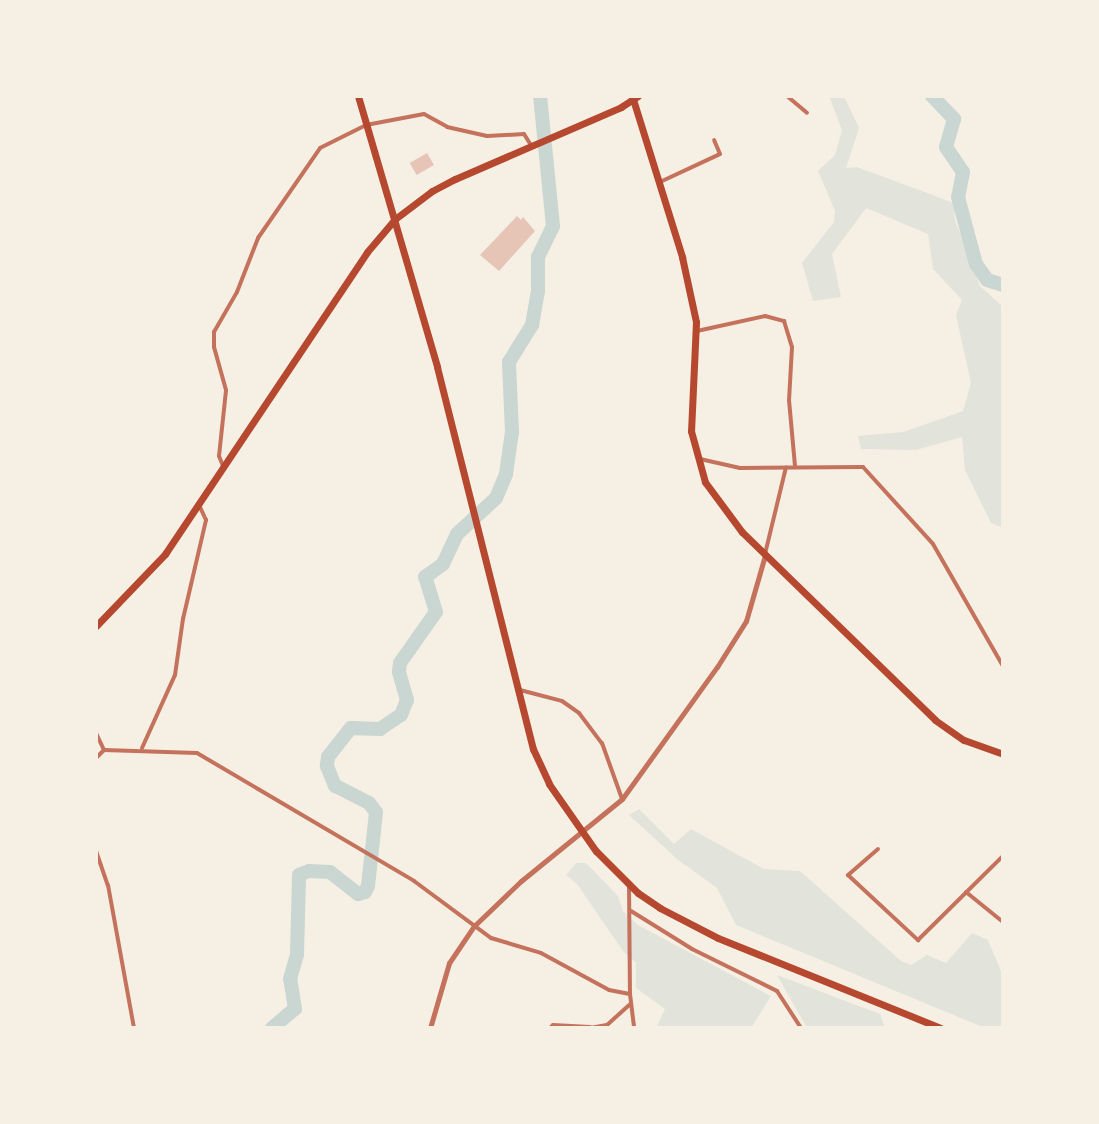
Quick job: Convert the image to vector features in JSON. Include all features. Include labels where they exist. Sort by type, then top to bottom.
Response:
[{"type":"main road","points":[[358,96],[471,498],[533,749],[549,784],[596,851],[660,908],[718,938],[941,1028]]},
{"type":"main road","points":[[96,626],[165,554],[367,252],[395,219],[432,191],[552,138],[634,97],[682,257],[697,331],[691,418],[697,458],[705,482],[722,510],[765,555],[935,720],[964,740],[1003,754]]},
{"type":"street","points":[[787,96],[807,113]]},
{"type":"street","points":[[224,468],[219,456],[226,390],[214,347],[214,332],[219,318],[237,292],[258,238],[320,148],[366,125],[424,114],[447,127],[475,133],[524,134],[534,145]]},
{"type":"street","points":[[658,183],[720,154],[714,140]]},
{"type":"street","points":[[697,331],[765,316],[784,321],[792,347],[789,400],[795,466]]},
{"type":"street","points":[[697,458],[740,468],[863,467],[933,544],[1003,666]]},
{"type":"street","points":[[430,1028],[443,979],[474,926],[622,799],[737,637],[746,621],[786,467]]},
{"type":"street","points":[[142,748],[175,675],[183,619],[206,520],[199,505]]},
{"type":"street","points":[[517,690],[536,692],[562,701],[579,713],[602,743],[622,799]]},
{"type":"street","points":[[96,733],[104,750]]},
{"type":"street","points":[[96,758],[104,750],[142,748],[197,753],[414,881],[491,938],[541,953],[609,990],[630,994]]},
{"type":"street","points":[[878,849],[848,875],[918,940],[1003,856]]},
{"type":"street","points":[[96,851],[108,885],[134,1028]]},
{"type":"street","points":[[998,862],[1003,866]]},
{"type":"street","points":[[629,883],[630,1004],[634,1028]]},
{"type":"street","points":[[966,892],[1003,922]]},
{"type":"street","points":[[631,911],[692,949],[777,991],[801,1028]]},
{"type":"street","points":[[550,1028],[553,1025],[590,1028],[607,1025],[630,1004]]},
{"type":"shaded area","points":[[829,96],[844,96],[859,128],[846,168],[857,167],[954,203],[955,220],[980,286],[1003,307],[1003,528],[991,523],[965,470],[962,437],[916,450],[861,449],[858,436],[903,432],[963,411],[971,383],[956,315],[962,300],[933,269],[928,234],[866,208],[832,254],[841,297],[813,301],[802,263],[834,222],[835,211],[818,171],[835,155],[842,130]]},
{"type":"shaded area","points":[[639,809],[674,844],[691,829],[764,869],[800,871],[901,961],[911,965],[927,955],[946,963],[972,933],[988,940],[1003,976],[1003,1028],[985,1028],[736,925],[717,888],[677,859],[629,815]]},
{"type":"shaded area","points":[[576,863],[586,863],[618,896],[623,911],[638,925],[771,996],[751,1028],[656,1028],[665,1009],[636,988],[636,963],[623,951],[577,884],[566,875]]},
{"type":"shaded area","points":[[777,975],[880,1014],[885,1028],[807,1028]]},
{"type":"building","points":[[427,153],[434,165],[417,175],[410,163]]},
{"type":"building","points":[[517,216],[521,220],[523,217],[535,231],[499,271],[480,255]]},
{"type":"waterway","points":[[272,1028],[295,1009],[290,979],[297,954],[299,875],[309,871],[330,872],[358,894],[365,892],[368,886],[376,812],[369,803],[335,786],[327,766],[328,757],[351,728],[380,729],[401,715],[407,700],[399,672],[400,663],[436,612],[425,577],[443,564],[457,534],[496,498],[506,474],[512,432],[509,362],[532,325],[538,291],[538,257],[553,226],[540,96]]},
{"type":"waterway","points":[[932,96],[954,119],[946,147],[963,172],[958,197],[976,264],[987,280],[1003,285]]}]
